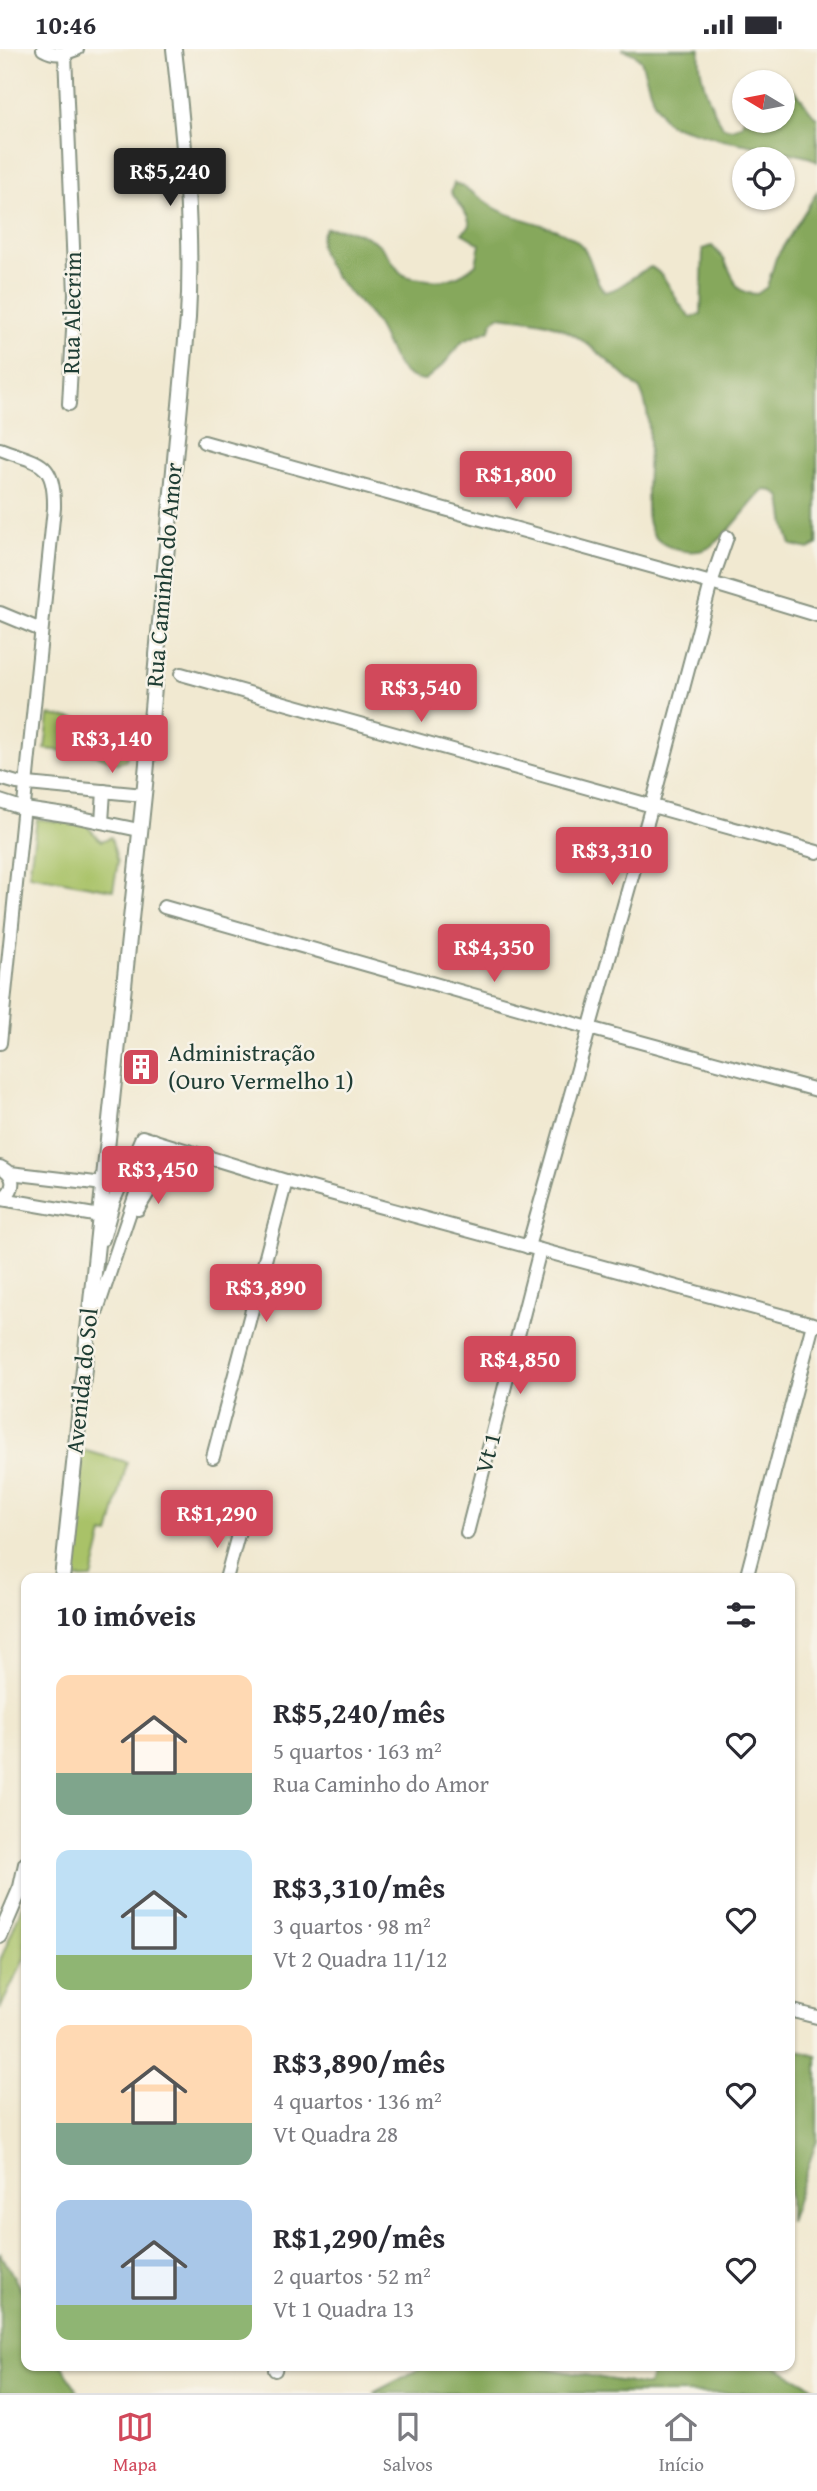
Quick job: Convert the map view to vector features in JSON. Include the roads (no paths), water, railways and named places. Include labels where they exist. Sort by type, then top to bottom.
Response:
[{"type":"street","points":[[43,49],[51,53],[71,51]]},
{"type":"street","name":"Rua Caminho do Amor","points":[[104,1184],[144,795],[190,272],[182,119],[174,49]]},
{"type":"street","name":"Rua Alecrim","points":[[69,404],[75,295],[71,51]]},
{"type":"street","points":[[205,442],[817,615]]},
{"type":"street","points":[[0,449],[44,466],[51,475],[54,486],[54,508],[0,1043]]},
{"type":"street","name":"Vt 1","points":[[467,1533],[589,1028],[653,805],[711,583],[727,537]]},
{"type":"street","points":[[0,613],[41,630]]},
{"type":"street","points":[[181,674],[817,852]]},
{"type":"street","points":[[0,778],[9,782],[144,795]]},
{"type":"street","points":[[102,822],[104,791]]},
{"type":"street","points":[[0,801],[24,809],[139,830]]},
{"type":"street","points":[[164,907],[817,1090]]},
{"type":"street","points":[[148,1139],[286,1181],[815,1325],[748,1573]]},
{"type":"street","points":[[85,1343],[118,1251],[148,1139]]},
{"type":"street","points":[[92,1280],[109,1213],[148,1139]]},
{"type":"street","points":[[118,1251],[146,1193],[174,1148]]},
{"type":"street","points":[[1,1199],[8,1195],[12,1188],[5,1170],[104,1184]]},
{"type":"street","points":[[213,1457],[286,1181]]},
{"type":"street","name":"Avenida do Sol","points":[[63,1573],[104,1184]]},
{"type":"street","points":[[1,1199],[100,1216]]},
{"type":"street","points":[[228,1573],[239,1531]]},
{"type":"street","points":[[0,1936],[21,1887]]},
{"type":"street","points":[[795,2012],[817,2017]]},
{"type":"place","name":"Administração (Ouro Vermelho 1)","points":[[141,1067]]}]
